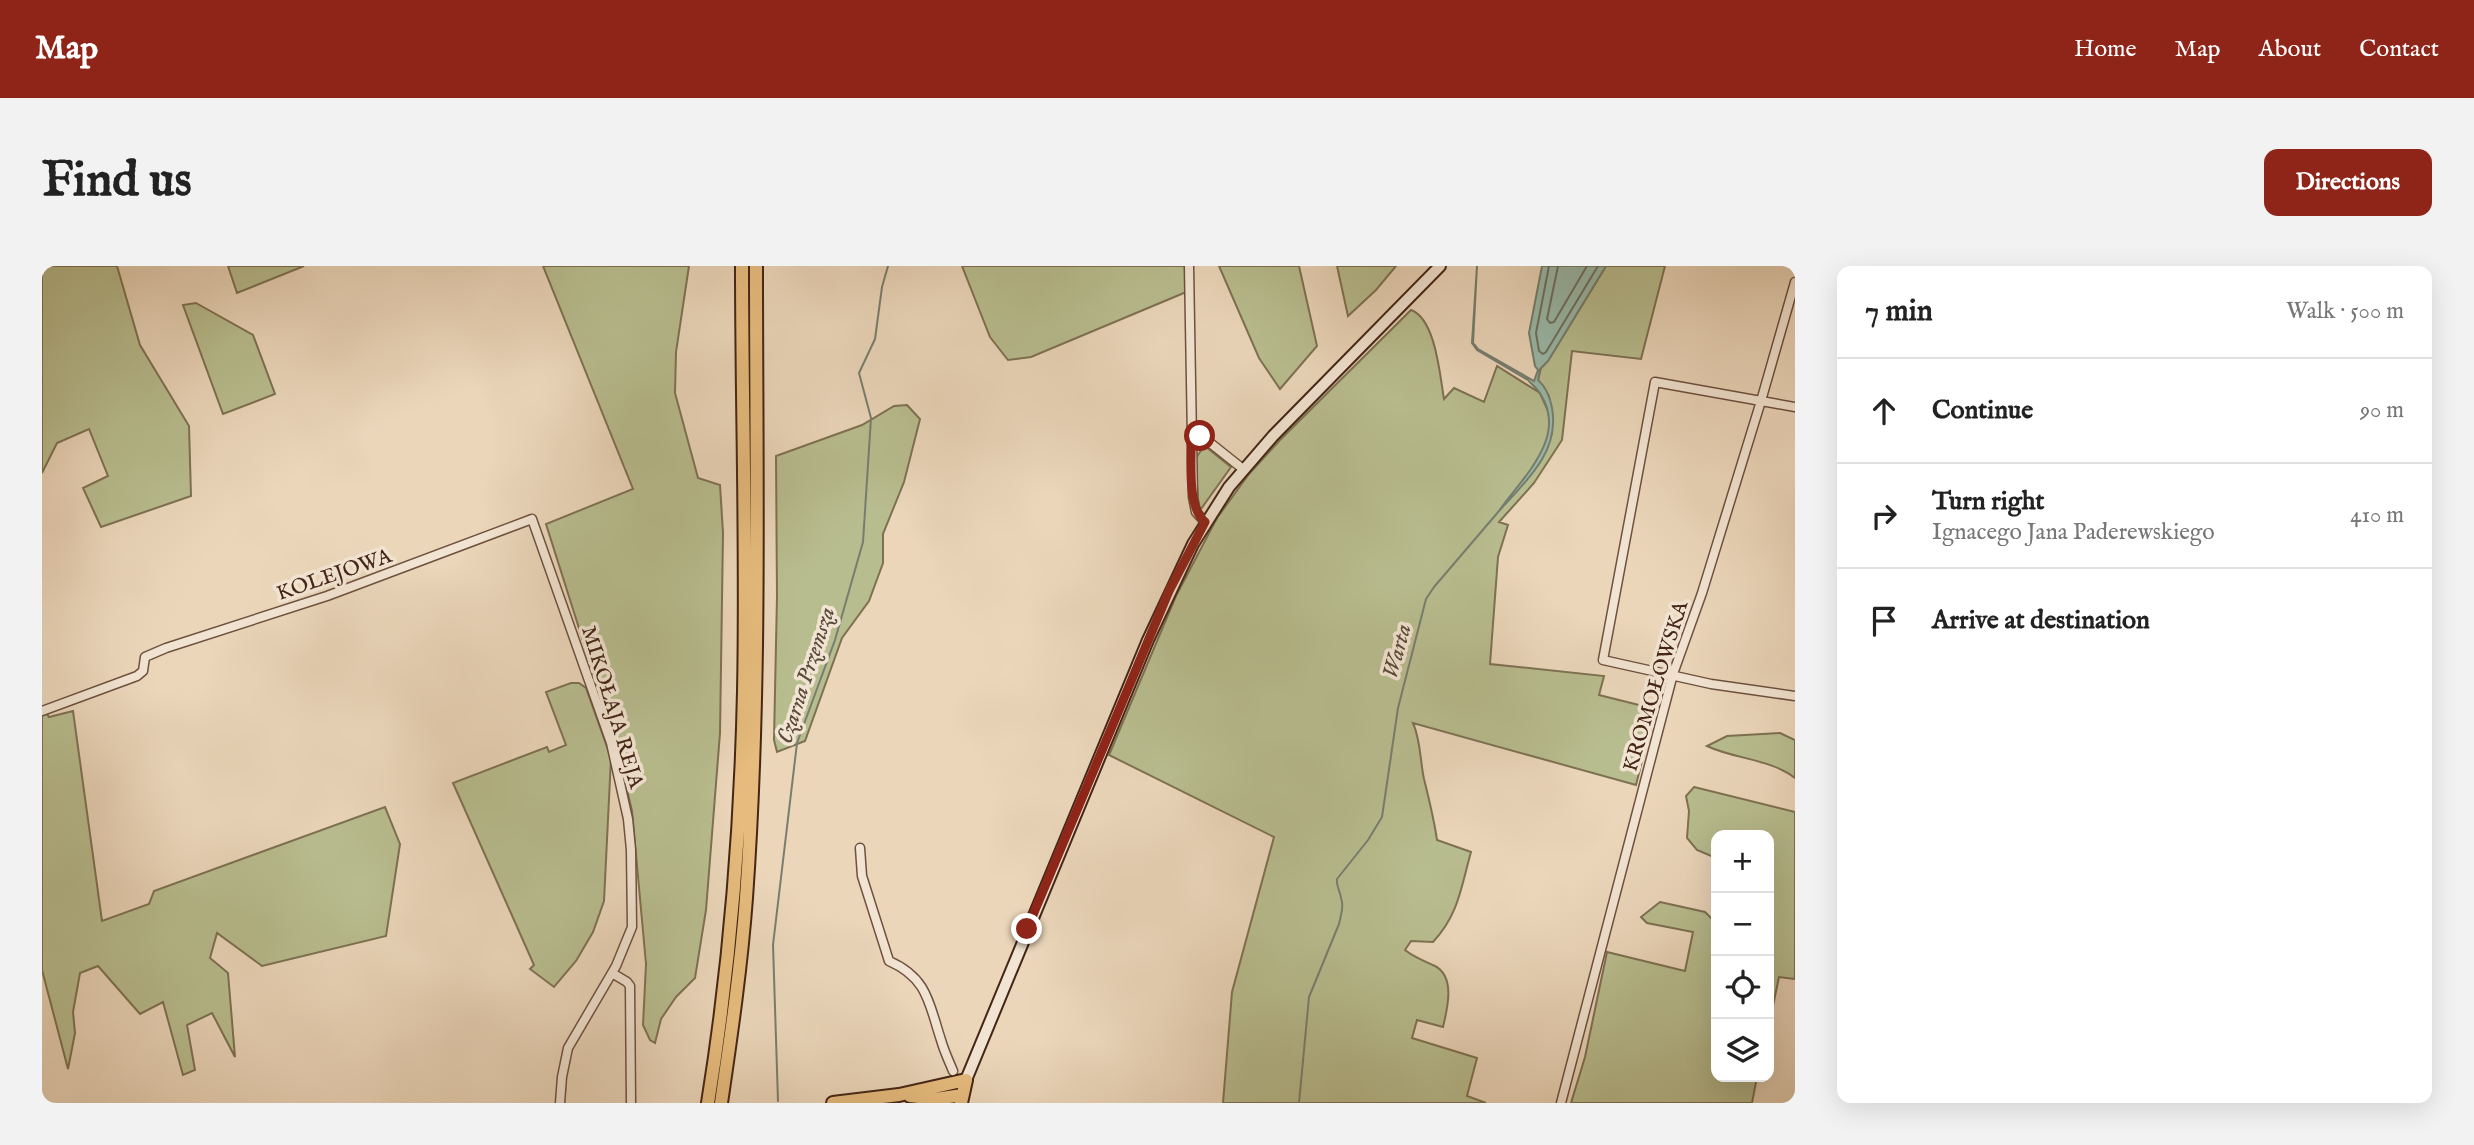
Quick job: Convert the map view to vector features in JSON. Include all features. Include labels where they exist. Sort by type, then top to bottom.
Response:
[{"type":"main road","points":[[721,1103],[739,974],[755,724],[756,455],[749,430],[743,266]]},
{"type":"main road","points":[[708,1103],[729,957],[741,767],[744,667],[743,460],[749,430],[756,266]]},
{"type":"main road","points":[[899,1095],[938,1101],[961,1099],[966,1080],[1169,591],[1205,522],[1243,469],[1440,266]]},
{"type":"main road","points":[[833,1103],[899,1095],[966,1080]]},
{"type":"street","points":[[1189,266],[1191,435],[1195,508],[1205,522]]},
{"type":"street","name":"KROMOŁOWSKA","points":[[1561,1103],[1673,674],[1702,593],[1795,282]]},
{"type":"street","points":[[1795,407],[1655,382],[1603,660],[1711,684],[1794,696],[1795,684]]},
{"type":"street","points":[[1191,435],[1204,438],[1243,469]]},
{"type":"street","name":"KOLEJOWA","points":[[42,711],[137,676],[143,671],[145,657],[166,648],[327,596],[532,519]]},
{"type":"street","name":"MIKOŁAJA REJA","points":[[532,519],[611,743],[628,819],[632,927],[612,973],[568,1048],[560,1103]]},
{"type":"street","points":[[860,848],[862,876],[889,961],[913,976],[925,991],[953,1071]]},
{"type":"street","points":[[612,973],[630,986],[631,1103]]},
{"type":"shaded area","points":[[42,266],[117,266],[140,345],[189,426],[191,496],[101,527],[83,488],[108,476],[89,429],[57,443],[42,473]]},
{"type":"shaded area","points":[[228,266],[304,266],[237,293]]},
{"type":"shaded area","points":[[543,266],[689,266],[676,352],[675,393],[698,478],[720,485],[723,533],[720,733],[706,910],[695,978],[676,997],[661,1019],[655,1043],[650,1040],[643,1025],[646,964],[632,811],[617,748],[546,524],[633,489]]},
{"type":"shaded area","points":[[962,266],[1189,266],[1191,290],[1031,357],[1008,360],[990,337]]},
{"type":"shaded area","points":[[1219,266],[1299,266],[1317,346],[1280,389],[1259,358]]},
{"type":"shaded area","points":[[1337,266],[1396,266],[1376,290],[1348,316]]},
{"type":"shaded area","points":[[1606,266],[1665,266],[1641,359],[1572,351],[1562,440],[1534,483],[1499,522],[1508,525],[1498,557],[1490,664],[1604,676],[1599,695],[1655,709],[1636,785],[1413,723],[1437,840],[1471,852],[1458,900],[1442,932],[1433,942],[1411,941],[1405,950],[1442,971],[1448,986],[1443,1027],[1417,1020],[1412,1038],[1477,1058],[1467,1096],[1486,1103],[1223,1103],[1232,992],[1274,837],[1109,755],[1176,596],[1217,518],[1249,474],[1411,310],[1426,325],[1431,336],[1444,399],[1454,388],[1484,402],[1497,366],[1540,393],[1548,411],[1552,435],[1549,396],[1538,380],[1541,368],[1548,361]]},
{"type":"shaded area","points":[[196,303],[253,335],[275,394],[223,414],[183,305]]},
{"type":"shaded area","points":[[907,405],[920,419],[904,482],[883,534],[883,563],[869,601],[842,638],[805,741],[777,752],[774,740],[776,456],[862,425],[894,406]]},
{"type":"shaded area","points":[[1206,447],[1231,467],[1201,509],[1198,506],[1196,458]]},
{"type":"shaded area","points":[[571,683],[579,683],[586,688],[611,758],[604,901],[593,932],[576,961],[554,987],[530,969],[534,965],[453,783],[547,747],[549,752],[566,745],[546,692]]},
{"type":"shaded area","points":[[42,707],[49,717],[73,711],[102,921],[149,904],[154,891],[385,807],[400,844],[386,936],[262,966],[217,933],[210,958],[228,973],[235,1057],[212,1013],[187,1025],[195,1070],[183,1075],[163,1002],[140,1014],[98,966],[80,973],[73,1012],[75,1033],[68,1069],[42,970]]},
{"type":"shaded area","points":[[1780,733],[1795,740],[1795,778],[1764,763],[1707,746],[1727,736]]},
{"type":"shaded area","points":[[1694,787],[1795,812],[1795,979],[1779,977],[1774,1001],[1774,830],[1711,830],[1711,856],[1697,850],[1687,838],[1689,811],[1686,796]]},
{"type":"shaded area","points":[[1660,902],[1705,912],[1711,918],[1711,1082],[1756,1082],[1752,1103],[1571,1103],[1585,1057],[1607,952],[1685,971],[1693,932],[1647,923],[1641,917]]},
{"type":"water","points":[[1477,266],[1473,343],[1478,349],[1534,381],[1538,370],[1529,333],[1542,266],[1606,266],[1548,361],[1540,369],[1538,380],[1549,396],[1552,408],[1553,424],[1546,452],[1530,477],[1499,511],[1538,457],[1549,427],[1548,411],[1539,393],[1528,380],[1477,350],[1472,343]]},
{"type":"waterway","name":"Czarna Przemsza","points":[[778,1101],[773,945],[797,743],[835,640],[863,542],[871,418],[859,373],[875,339],[882,287],[888,266]]},
{"type":"waterway","name":"Warta","points":[[1299,1103],[1309,997],[1342,911],[1337,879],[1368,840],[1382,817],[1398,708],[1426,599],[1499,511]]},
{"type":"route","points":[[1027,929],[1169,591],[1205,522],[1196,513],[1193,497],[1191,435],[1200,436]]}]
